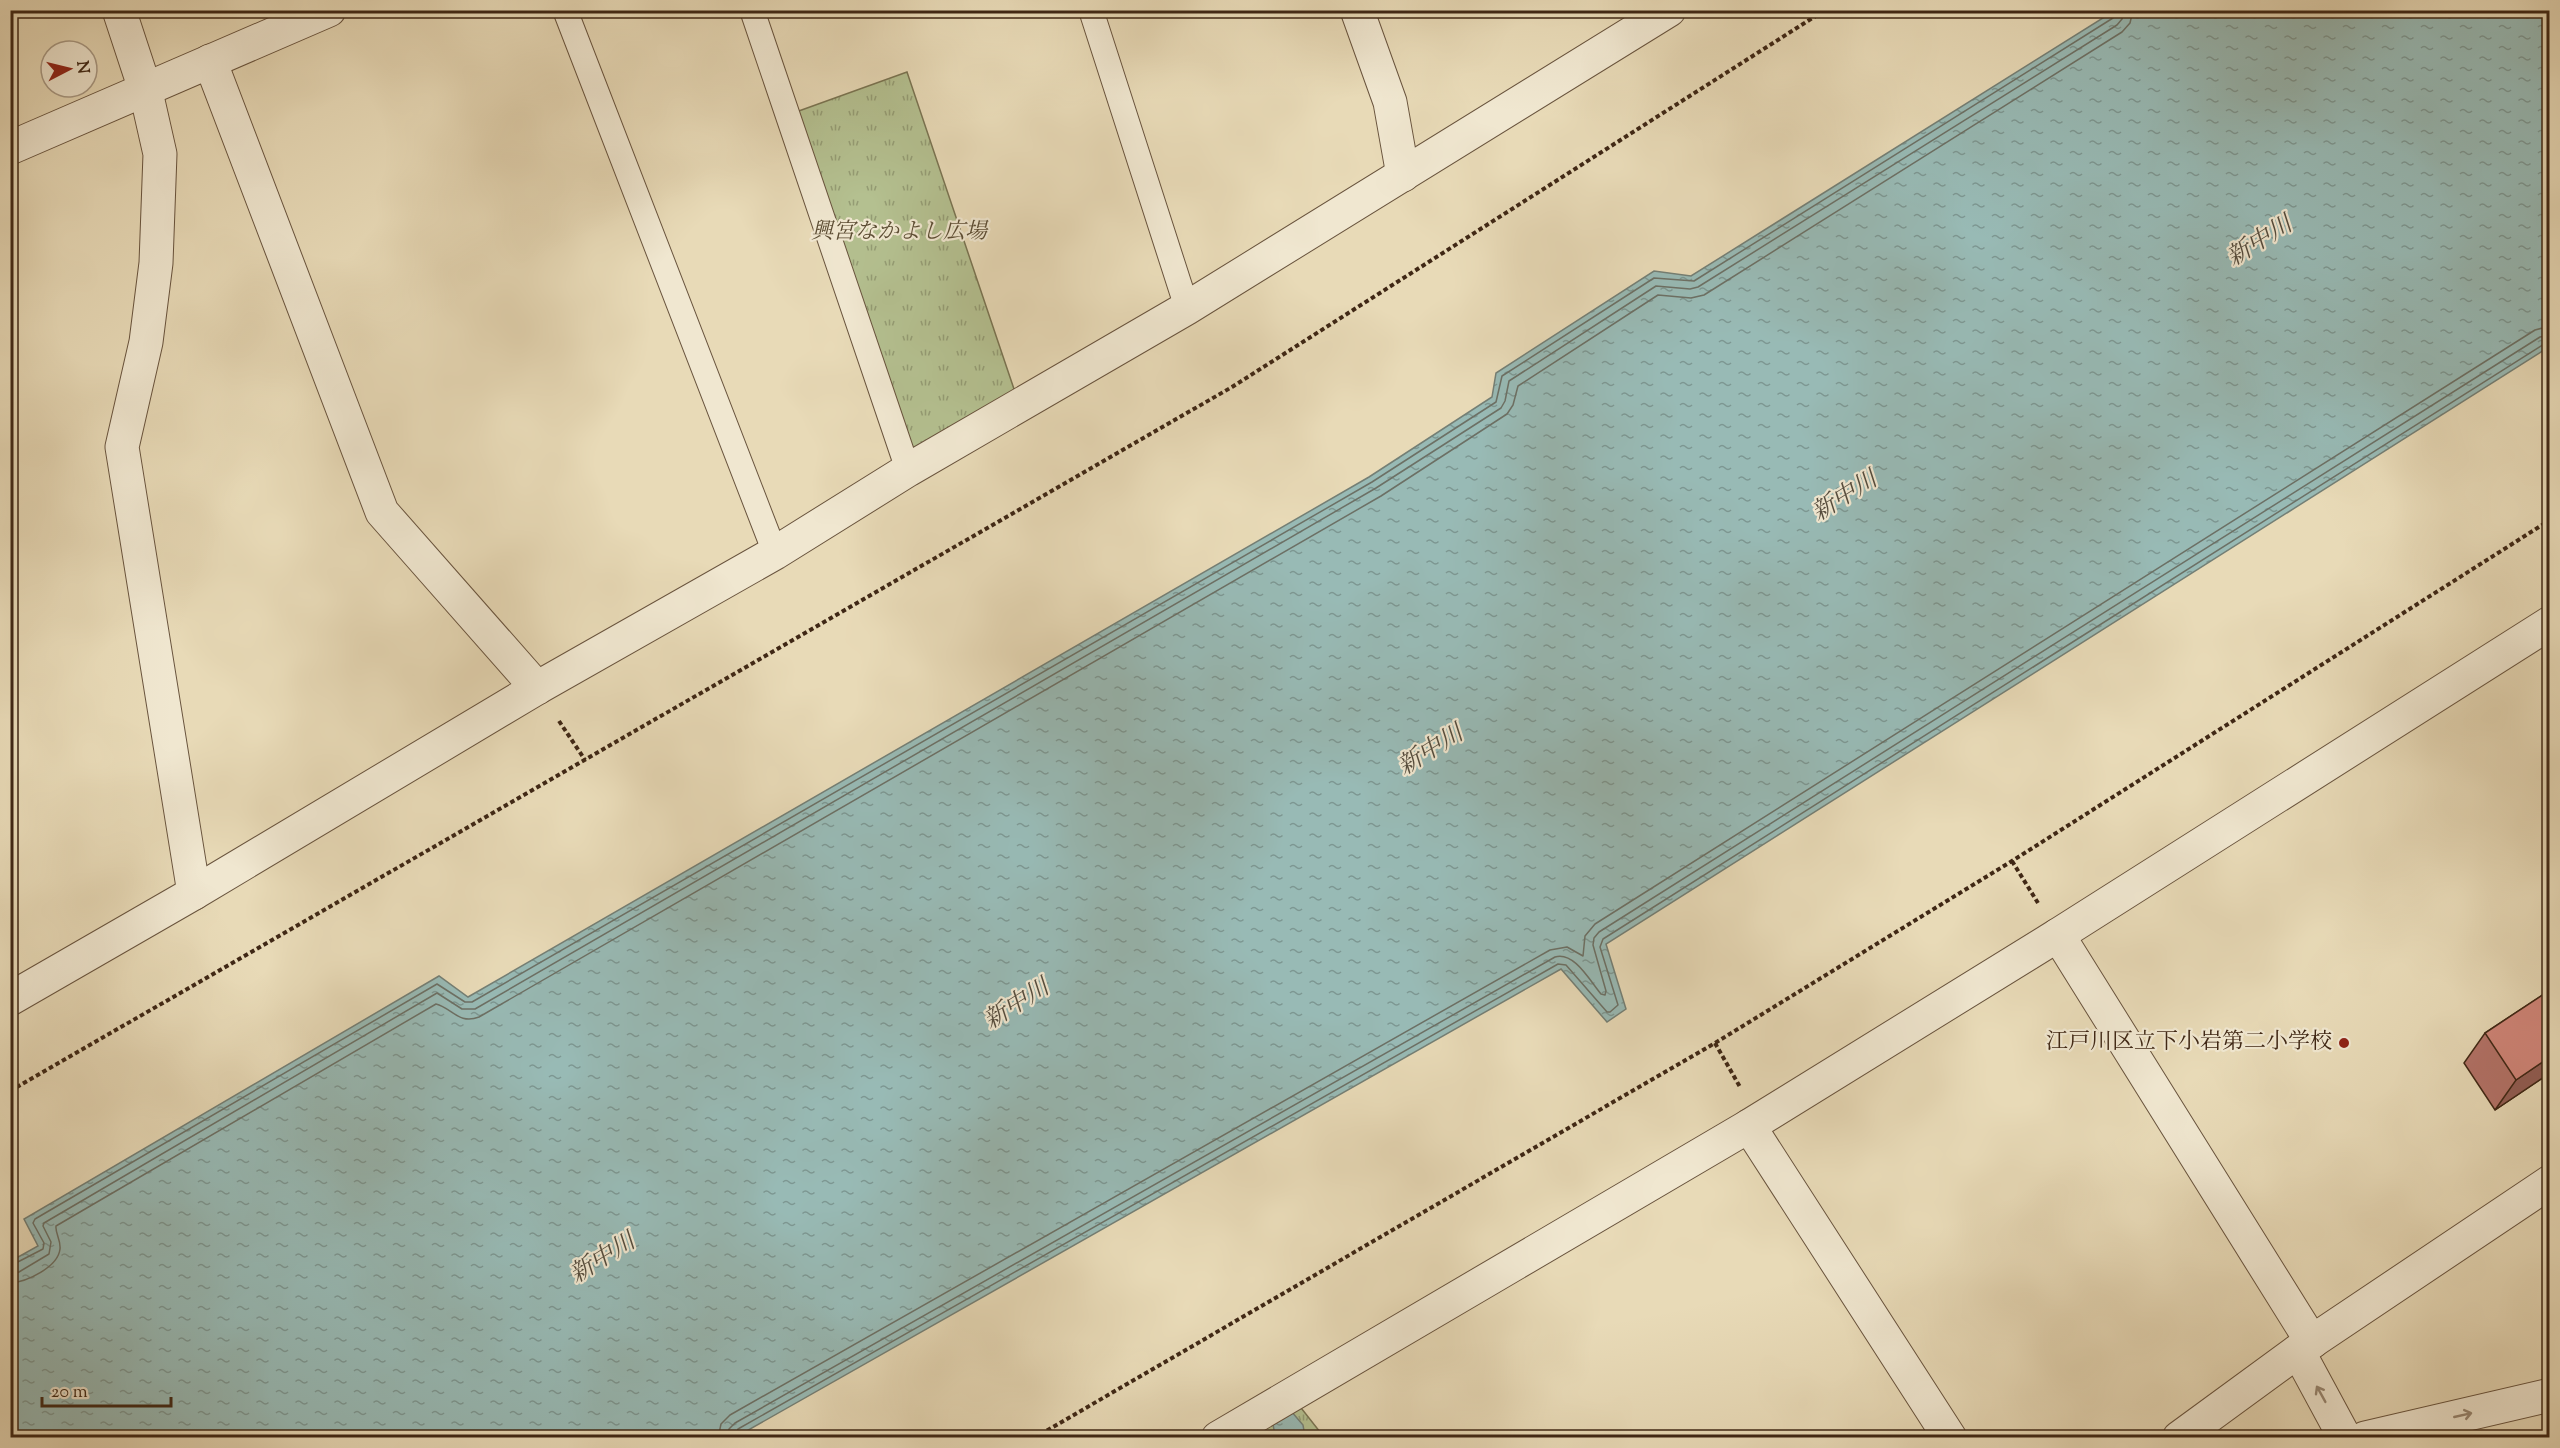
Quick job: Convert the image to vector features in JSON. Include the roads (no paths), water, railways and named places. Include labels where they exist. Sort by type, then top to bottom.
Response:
[{"type":"street","points":[[119,10],[146,92],[160,154],[156,263],[146,342],[122,447],[194,893]]},
{"type":"street","points":[[10,148],[146,92],[210,61],[329,10]]},
{"type":"street","points":[[1357,10],[1390,102],[1403,175]]},
{"type":"street","points":[[10,999],[194,893],[537,688],[775,553],[908,470],[1187,308],[1669,10]]},
{"type":"street","points":[[210,61],[382,512],[537,688]]},
{"type":"street","points":[[1218,1437],[1749,1126],[2050,922],[2550,623]]},
{"type":"street","points":[[2050,922],[2305,1347],[2345,1437]]},
{"type":"street","points":[[1749,1126],[1950,1437]]},
{"type":"street","points":[[2179,1437],[2305,1347],[2550,1182]]},
{"type":"street","points":[[2365,1437],[2550,1395]]},
{"type":"lane","points":[[565,10],[775,553]]},
{"type":"lane","points":[[752,10],[908,470]]},
{"type":"lane","points":[[1091,10],[1187,308]]},
{"type":"water","name":"新中川","points":[[2114,11],[2549,11],[2549,347],[1606,944],[1626,1009],[1607,1022],[1561,969],[736,1437],[11,1437],[11,1261],[38,1246],[24,1219],[439,976],[468,997],[1369,477],[1492,397],[1496,373],[1654,271],[1691,276]]},
{"type":"water","points":[[1291,1411],[1303,1425],[1305,1437],[1281,1437],[1274,1430],[1272,1418]]},
{"type":"place","name":"江戸川区立下小岩第二小学校","points":[[2344,1043]]},
{"type":"park label","name":"興宮なかよし広場","points":[[899,233]]}]
